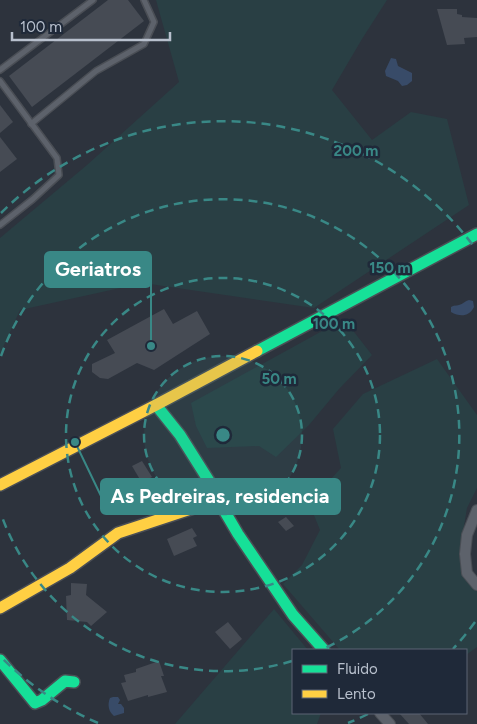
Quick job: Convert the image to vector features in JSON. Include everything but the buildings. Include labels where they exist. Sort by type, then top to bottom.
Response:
[{"type":"street","points":[[0,485],[156,405],[477,234]]},
{"type":"street","points":[[156,405],[180,434],[209,481],[238,534],[292,615],[323,649]]},
{"type":"street","points":[[0,608],[70,568],[118,533],[218,500]]},
{"type":"street","points":[[477,510],[467,535],[465,554],[467,573],[477,585]]},
{"type":"street","points":[[0,660],[35,703],[42,700],[65,681],[74,682]]},
{"type":"street","points":[[381,714],[390,724]]},
{"type":"lane","points":[[0,70],[92,0]]},
{"type":"lane","points":[[31,124],[96,71],[144,44],[154,22],[144,0]]},
{"type":"lane","points":[[0,81],[57,158],[59,175],[33,199],[0,224]]},
{"type":"green space","points":[[156,0],[387,0],[332,90],[372,140],[411,112],[447,119],[469,205],[314,308],[143,283],[20,310],[0,354],[0,238],[87,165],[179,82]]},
{"type":"green space","points":[[344,319],[372,355],[339,389],[309,425],[276,457],[259,446],[207,448],[196,426],[191,403]]},
{"type":"green space","points":[[437,359],[477,415],[477,488],[467,508],[459,556],[477,586],[477,647],[467,654],[467,649],[339,649],[283,584],[302,565],[320,530],[309,503],[341,468],[333,429],[363,394]]},
{"type":"green space","points":[[274,609],[307,649],[292,649],[292,714],[321,714],[317,724],[175,724]]},
{"type":"water","points":[[391,58],[396,59],[398,66],[412,73],[412,81],[407,85],[402,86],[398,81],[386,76],[385,71]]},
{"type":"water","points":[[469,300],[473,301],[474,307],[470,313],[458,315],[451,312],[451,307]]},
{"type":"water","points":[[118,697],[120,700],[118,704],[121,704],[124,708],[124,713],[114,716],[111,712],[109,703],[110,698]]},
{"type":"traffic: fast","points":[[257,351],[477,234]]},
{"type":"traffic: fast","points":[[156,405],[180,435],[209,481],[238,534],[293,615],[323,649]]},
{"type":"traffic: fast","points":[[0,660],[35,703],[42,700],[65,681],[74,682]]},
{"type":"traffic: slow","points":[[0,485],[257,351]]},
{"type":"traffic: slow","points":[[0,608],[70,568],[118,533],[218,500]]},
{"type":"place","name":"Geriatros","points":[[151,346]]},
{"type":"place","name":"As Pedreiras, residencia","points":[[75,442]]}]
